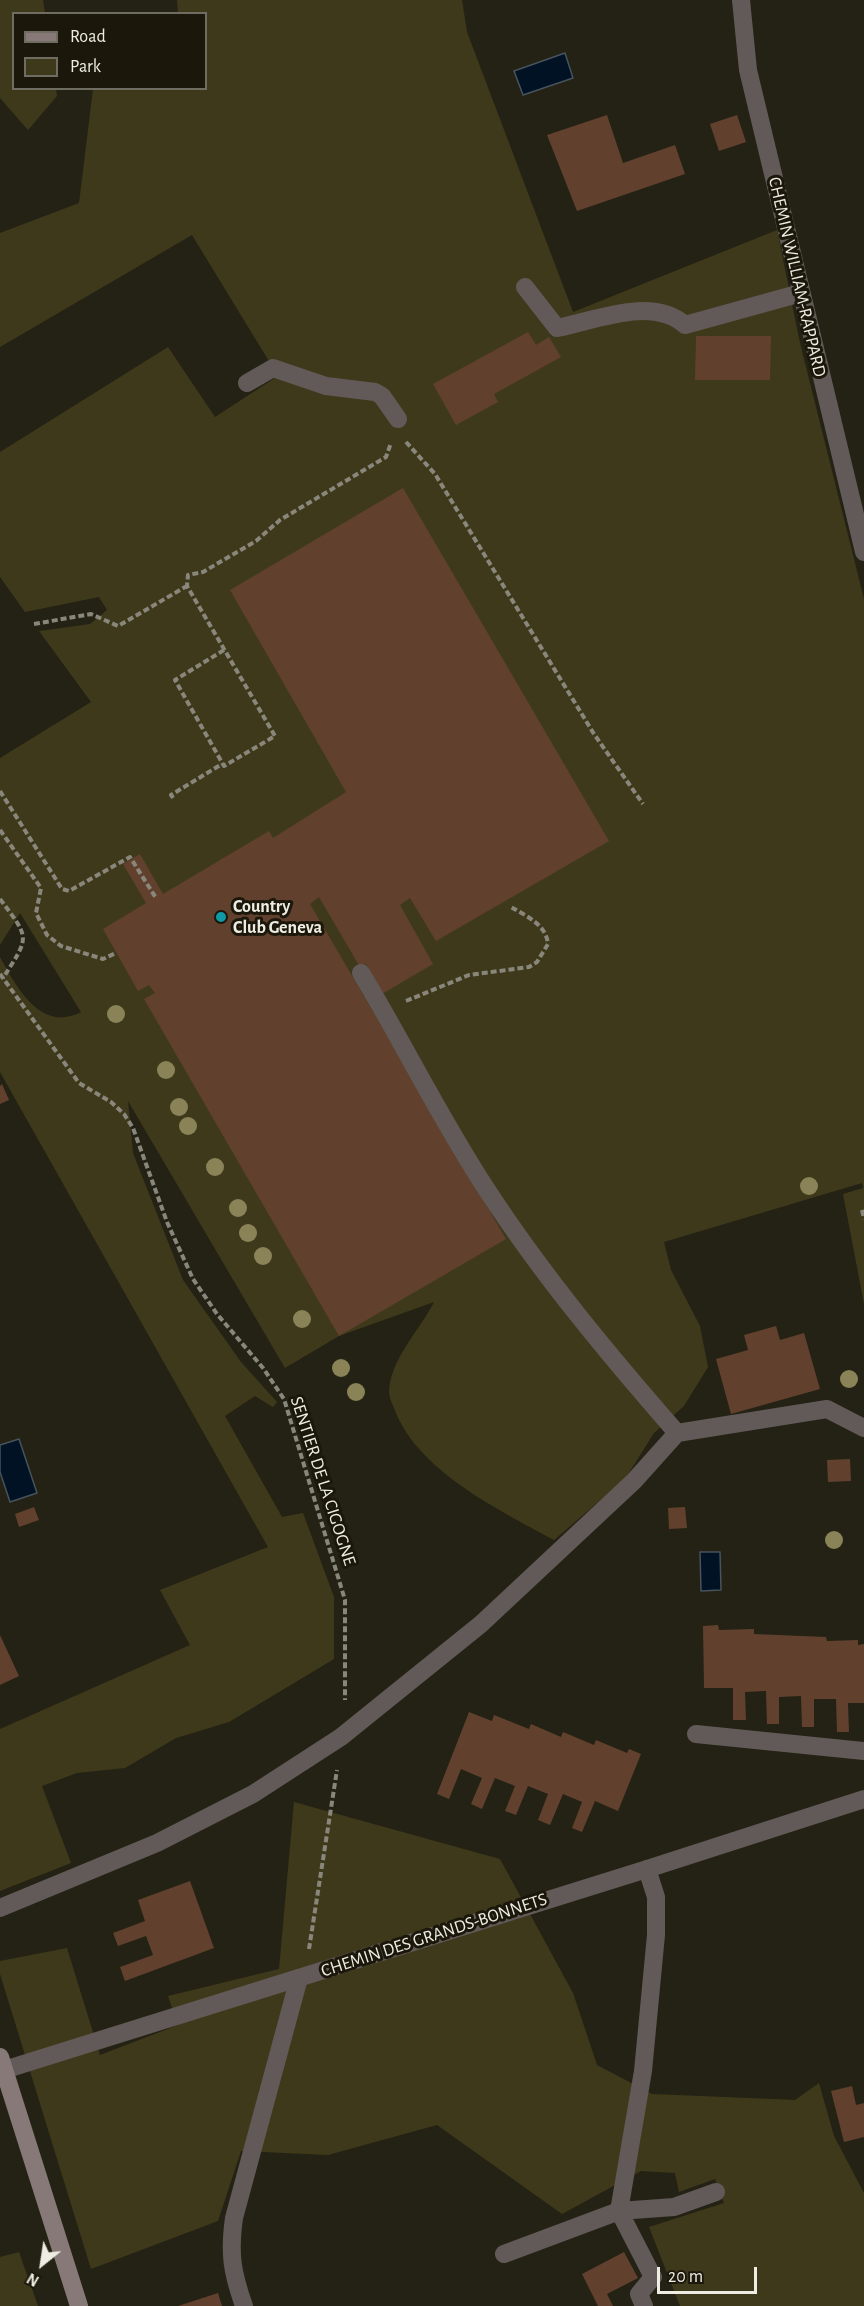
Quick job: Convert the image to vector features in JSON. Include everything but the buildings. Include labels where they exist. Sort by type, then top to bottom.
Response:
[{"type":"street","name":"CHEMIN WILLIAM-RAPPARD","points":[[741,0],[748,70],[864,552]]},
{"type":"street","points":[[525,287],[557,328],[652,309],[671,315],[685,325],[801,293]]},
{"type":"street","points":[[247,383],[273,368],[326,386],[375,392],[382,396],[398,419]]},
{"type":"street","points":[[361,973],[485,1188],[535,1261],[608,1353],[677,1433]]},
{"type":"street","points":[[0,1908],[157,1843],[253,1794],[341,1737],[481,1624],[634,1481],[677,1433],[827,1408],[864,1428]]},
{"type":"street","points":[[696,1734],[864,1751]]},
{"type":"street","name":"CHEMIN DES GRANDS-BONNETS","points":[[2,2063],[299,1978],[864,1798]]},
{"type":"street","points":[[644,2306],[639,2294],[653,2277],[619,2211],[642,2071],[656,1935],[656,1897],[647,1869]]},
{"type":"street","points":[[244,2306],[232,2271],[230,2249],[234,2218],[299,1978]]},
{"type":"street","points":[[2,2063],[79,2306]]},
{"type":"street","points":[[504,2254],[619,2211],[675,2206],[716,2192]]},
{"type":"path","points":[[172,798],[171,795],[222,764],[224,766],[275,736],[187,586],[188,575],[203,572],[256,541],[280,520],[386,457],[398,419]]},
{"type":"path","points":[[398,419],[401,436],[435,474],[594,734],[643,804]]},
{"type":"path","points":[[34,624],[91,614],[118,626],[187,586]]},
{"type":"path","points":[[222,764],[175,680],[224,650]]},
{"type":"path","points":[[0,791],[62,889],[69,891],[130,857],[156,898]]},
{"type":"path","points":[[0,830],[41,888],[36,914],[54,943],[76,953],[103,959],[116,953]]},
{"type":"path","points":[[0,899],[24,931],[25,941],[1,976]]},
{"type":"path","points":[[385,1012],[434,988],[469,975],[522,969],[537,962],[548,944],[545,932],[539,925],[511,907]]},
{"type":"path","name":"SENTIER DE LA CIGOGNE","points":[[1,976],[79,1083],[111,1102],[129,1121],[145,1155],[166,1222],[193,1279],[217,1314],[263,1368],[284,1399],[345,1600],[346,1688],[341,1737],[324,1866],[307,1957],[299,1978]]},
{"type":"path","points":[[862,1210],[864,1219]]},
{"type":"green space","points":[[0,0],[43,0],[45,12],[12,12],[12,90],[56,90],[57,96],[28,130],[0,98]]},
{"type":"green space","points":[[177,0],[462,0],[467,32],[573,312],[777,230],[800,343],[864,599],[864,1304],[843,1194],[863,1188],[862,1183],[664,1242],[671,1270],[700,1326],[708,1367],[684,1406],[654,1433],[625,1479],[554,1540],[462,1486],[421,1451],[405,1430],[390,1398],[391,1379],[400,1356],[434,1302],[339,1336],[285,1368],[128,1101],[133,1153],[183,1280],[241,1362],[277,1402],[273,1407],[255,1396],[225,1416],[282,1517],[303,1513],[334,1597],[334,1659],[229,1722],[176,1738],[125,1768],[77,1773],[42,1786],[71,1863],[0,1891],[0,1729],[190,1645],[160,1590],[268,1547],[0,1072],[0,957],[23,994],[42,1012],[54,1017],[67,1017],[81,1012],[20,913],[0,945],[0,758],[91,702],[39,631],[90,624],[107,610],[99,597],[25,612],[0,577],[0,452],[168,347],[215,417],[278,376],[192,235],[0,347],[0,233],[79,203],[93,90],[207,90],[207,12],[178,12]]},
{"type":"green space","points":[[294,1802],[500,1859],[573,1993],[597,2065],[652,2094],[795,2100],[819,2083],[834,2136],[864,2193],[864,2306],[680,2306],[649,2227],[724,2203],[715,2179],[679,2192],[675,2173],[641,2171],[562,2214],[437,2125],[328,2155],[241,2151],[218,2221],[91,2269],[0,1974],[0,1961],[67,1948],[100,2055],[178,2025],[168,1996],[279,1969]]},
{"type":"green space","points":[[19,2252],[38,2306],[0,2306],[0,2257]]},
{"type":"water","points":[[565,53],[573,78],[523,95],[514,71]]},
{"type":"water","points":[[19,1439],[37,1493],[10,1502],[0,1472],[0,1445]]},
{"type":"water","points":[[700,1552],[720,1552],[721,1590],[701,1591]]},
{"type":"place","name":"Country Club Geneva","points":[[221,917]]}]
